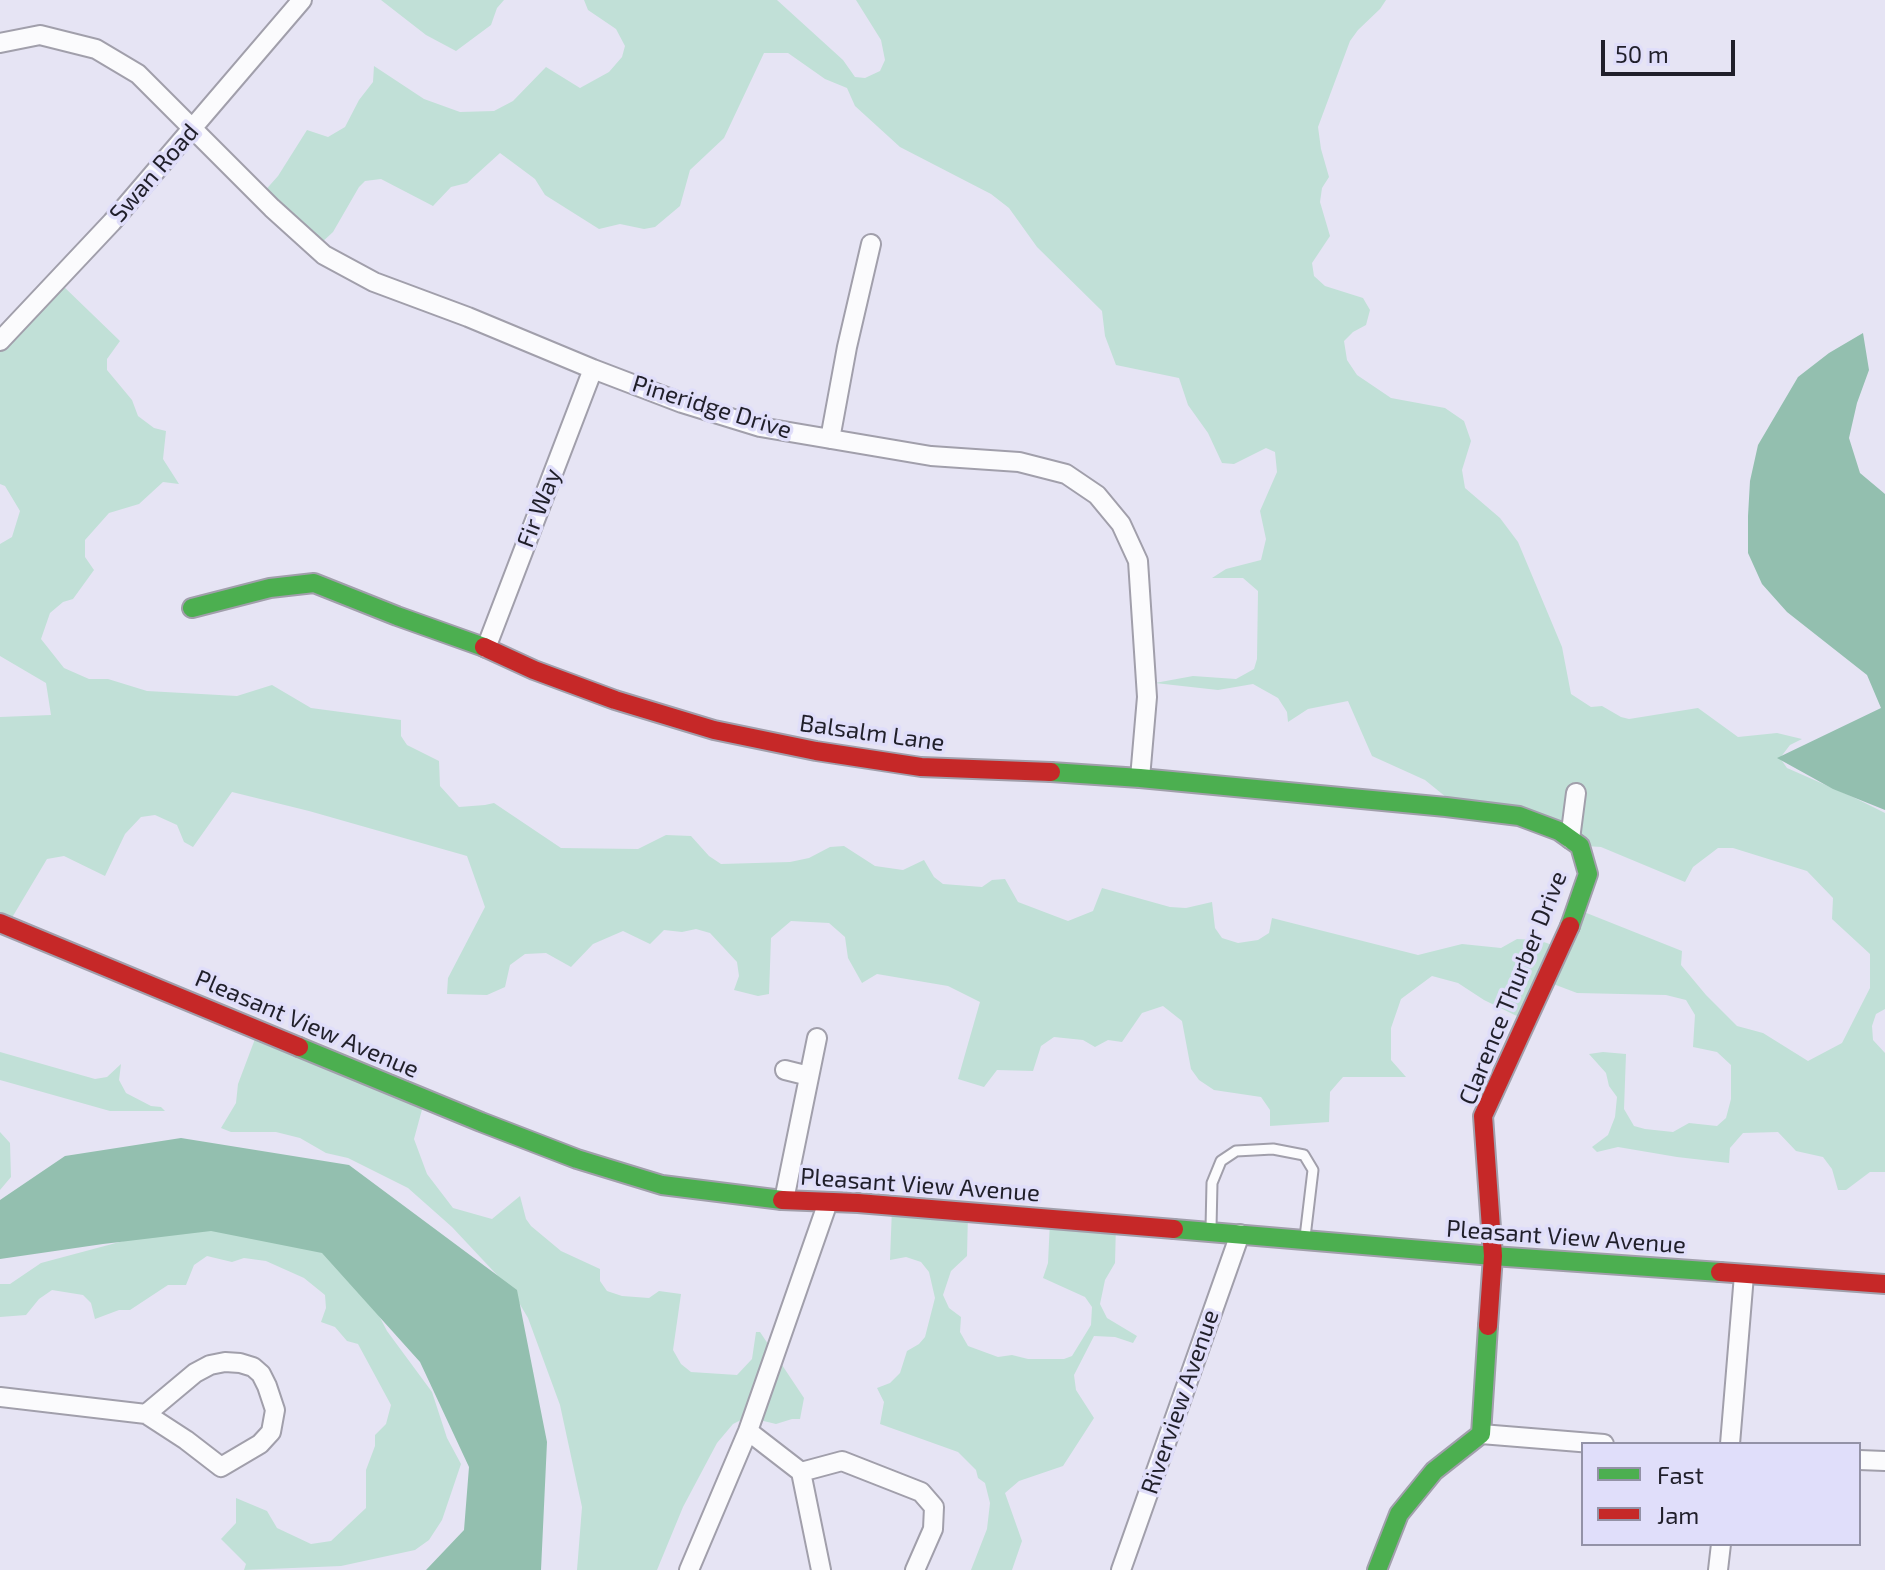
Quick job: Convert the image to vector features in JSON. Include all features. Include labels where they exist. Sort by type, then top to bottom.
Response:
[{"type":"street","name":"Swan Road","points":[[0,341],[112,222],[302,0]]},
{"type":"street","name":"Pineridge Drive","points":[[0,43],[40,35],[96,49],[138,74],[272,208],[324,255],[374,282],[682,403],[760,427],[931,456],[1019,462],[1066,474],[1097,495],[1121,524],[1138,561],[1147,697],[1140,778]]},
{"type":"street","points":[[830,439],[871,244]]},
{"type":"street","name":"Fir Way","points":[[486,648],[593,369]]},
{"type":"street","name":"Balsalm Lane","points":[[192,608],[270,588],[314,583],[615,700],[714,730],[816,751],[921,767],[1140,778],[1519,816],[1559,831],[1570,839]]},
{"type":"street","name":"Clarence Thurber Drive","points":[[1493,1256],[1483,1116],[1569,929],[1588,874],[1580,846],[1570,839],[1576,793]]},
{"type":"street","name":"Pleasant View Avenue","points":[[0,923],[481,1122],[577,1159],[662,1185],[784,1200],[1017,1215],[1493,1256],[1885,1284]]},
{"type":"street","points":[[784,1200],[817,1038]]},
{"type":"street","points":[[785,1070],[809,1076]]},
{"type":"street","points":[[689,1570],[748,1431],[828,1202]]},
{"type":"street","name":"Riverview Avenue","points":[[1121,1570],[1240,1234]]},
{"type":"street","points":[[1481,1434],[1493,1256]]},
{"type":"street","points":[[1730,1442],[1744,1275]]},
{"type":"street","points":[[0,1397],[146,1414],[221,1467],[260,1444],[271,1432],[274,1422],[273,1401],[261,1374],[253,1367],[225,1362],[195,1373],[146,1414]]},
{"type":"street","points":[[748,1431],[801,1472],[821,1570]]},
{"type":"street","points":[[1377,1570],[1399,1514],[1434,1471],[1481,1434],[1581,1442]]},
{"type":"street","points":[[1861,1460],[1885,1461]]},
{"type":"street","points":[[801,1472],[842,1461],[921,1492],[934,1507],[933,1529],[915,1570]]},
{"type":"street","points":[[1718,1570],[1721,1546]]},
{"type":"lane","points":[[1211,1232],[1212,1183],[1221,1161],[1236,1151],[1273,1149],[1304,1155],[1313,1170],[1305,1239]]},
{"type":"shaded area","points":[[381,0],[504,0],[497,8],[491,25],[456,51],[426,35]]},
{"type":"shaded area","points":[[584,0],[777,0],[843,60],[855,77],[865,78],[880,71],[885,60],[881,40],[856,0],[1386,0],[1350,41],[1318,127],[1329,177],[1322,188],[1320,202],[1330,236],[1312,263],[1314,276],[1325,286],[1363,298],[1370,310],[1366,325],[1344,341],[1347,360],[1357,375],[1391,398],[1445,408],[1464,421],[1471,441],[1462,470],[1465,488],[1500,518],[1518,542],[1562,647],[1571,694],[1591,707],[1602,706],[1629,719],[1698,708],[1738,737],[1777,733],[1802,739],[1790,745],[1780,758],[1787,768],[1885,813],[1885,1009],[1876,1014],[1872,1026],[1873,1040],[1885,1053],[1885,1172],[1870,1172],[1846,1190],[1838,1190],[1832,1169],[1823,1157],[1796,1151],[1778,1132],[1743,1133],[1730,1148],[1729,1163],[1618,1147],[1597,1152],[1592,1147],[1608,1135],[1615,1117],[1617,1097],[1609,1086],[1606,1073],[1589,1054],[1626,1054],[1624,1109],[1634,1126],[1673,1132],[1689,1123],[1717,1126],[1726,1118],[1731,1099],[1731,1065],[1717,1052],[1693,1047],[1695,1015],[1686,1000],[1666,995],[1577,993],[1548,982],[1525,1020],[1458,983],[1432,976],[1401,999],[1391,1028],[1391,1060],[1406,1077],[1343,1077],[1330,1092],[1329,1122],[1270,1126],[1270,1110],[1261,1097],[1214,1090],[1199,1080],[1191,1069],[1182,1021],[1163,1006],[1142,1013],[1122,1042],[1108,1040],[1095,1047],[1083,1040],[1054,1037],[1041,1046],[1033,1071],[997,1070],[984,1087],[958,1079],[980,1002],[948,986],[877,974],[862,983],[848,958],[845,937],[829,923],[791,921],[771,938],[769,994],[758,996],[734,990],[739,976],[737,962],[710,933],[696,929],[682,932],[664,930],[650,944],[623,931],[593,944],[571,967],[546,953],[525,954],[510,965],[505,987],[487,995],[447,994],[448,978],[485,907],[467,856],[232,792],[193,847],[184,842],[177,825],[155,815],[141,817],[125,834],[105,876],[64,856],[47,859],[7,926],[0,924],[0,717],[51,715],[46,683],[0,656],[0,544],[12,537],[20,511],[5,486],[0,484],[0,344],[61,284],[120,341],[107,359],[107,370],[132,400],[138,416],[154,428],[166,431],[163,459],[179,484],[163,482],[139,504],[109,513],[85,540],[85,557],[94,570],[73,599],[63,602],[50,613],[41,639],[64,668],[89,679],[108,679],[147,691],[237,696],[272,685],[311,708],[401,720],[401,736],[407,745],[439,761],[440,786],[459,807],[494,803],[561,848],[638,849],[666,835],[691,836],[721,864],[790,862],[809,858],[830,847],[844,846],[875,866],[903,870],[924,860],[934,877],[943,884],[982,887],[992,880],[1005,879],[1018,902],[1068,921],[1093,911],[1102,888],[1170,907],[1186,908],[1212,902],[1215,928],[1222,938],[1238,943],[1258,940],[1269,933],[1272,918],[1418,955],[1462,944],[1501,948],[1517,939],[1538,940],[1561,948],[1579,910],[1682,951],[1681,965],[1737,1026],[1763,1033],[1808,1061],[1842,1043],[1870,988],[1870,954],[1832,919],[1833,898],[1807,871],[1733,848],[1718,848],[1693,867],[1685,882],[1601,847],[1586,846],[1457,806],[1425,780],[1372,756],[1348,701],[1308,709],[1288,722],[1287,712],[1278,698],[1253,684],[1218,690],[1155,683],[1193,676],[1236,679],[1254,669],[1257,659],[1258,591],[1243,578],[1212,578],[1226,569],[1261,560],[1266,539],[1260,511],[1277,472],[1275,452],[1266,448],[1234,464],[1222,463],[1208,433],[1188,405],[1179,378],[1116,365],[1105,336],[1102,311],[1037,247],[1009,208],[991,194],[900,147],[855,106],[847,88],[825,79],[788,53],[764,53],[724,138],[690,170],[680,206],[655,227],[644,229],[620,224],[599,229],[545,195],[535,179],[500,153],[467,183],[451,187],[433,206],[381,179],[365,181],[333,232],[319,245],[262,194],[278,176],[307,130],[328,137],[345,127],[373,82],[374,66],[424,99],[460,112],[494,111],[513,101],[546,67],[580,88],[609,72],[622,57],[625,46],[616,29],[588,10]]},
{"type":"shaded area","points":[[1863,333],[1869,370],[1849,438],[1860,473],[1885,494],[1885,810],[1833,789],[1777,758],[1881,708],[1867,675],[1787,612],[1762,584],[1748,553],[1750,481],[1758,445],[1798,377],[1829,353]]},
{"type":"shaded area","points":[[258,1031],[426,1095],[414,1139],[427,1174],[453,1208],[492,1219],[520,1196],[531,1226],[561,1251],[600,1269],[600,1281],[607,1291],[622,1296],[649,1298],[659,1291],[681,1294],[673,1350],[681,1364],[691,1372],[737,1375],[752,1359],[756,1332],[760,1332],[804,1398],[800,1419],[776,1424],[747,1417],[733,1424],[717,1443],[683,1507],[657,1570],[577,1570],[582,1507],[560,1405],[528,1318],[512,1291],[452,1227],[408,1188],[348,1158],[326,1153],[300,1138],[276,1132],[231,1132],[221,1128],[236,1103],[238,1084]]},
{"type":"shaded area","points":[[0,1052],[95,1079],[107,1077],[121,1064],[119,1080],[126,1093],[165,1111],[110,1111],[0,1080]]},
{"type":"shaded area","points":[[0,1132],[10,1143],[11,1177],[0,1190]]},
{"type":"shaded area","points":[[181,1138],[349,1165],[517,1290],[547,1442],[541,1570],[426,1570],[464,1530],[469,1467],[420,1362],[322,1253],[211,1231],[0,1259],[0,1200],[65,1156]]},
{"type":"shaded area","points":[[892,1208],[968,1213],[967,1256],[951,1271],[943,1295],[949,1308],[961,1317],[960,1332],[968,1346],[998,1357],[1012,1355],[1028,1359],[1064,1359],[1072,1356],[1091,1325],[1092,1307],[1085,1297],[1043,1278],[1048,1263],[1050,1221],[1116,1224],[1115,1263],[1105,1280],[1100,1304],[1107,1318],[1137,1336],[1133,1343],[1115,1337],[1094,1336],[1074,1375],[1076,1390],[1094,1418],[1063,1466],[1019,1481],[1005,1493],[1022,1541],[1012,1570],[971,1570],[987,1529],[990,1503],[985,1483],[978,1478],[976,1470],[958,1452],[880,1424],[884,1402],[877,1388],[890,1383],[900,1373],[907,1351],[925,1337],[935,1298],[929,1272],[921,1262],[906,1257],[890,1260]]},
{"type":"shaded area","points":[[243,1228],[328,1250],[374,1306],[387,1331],[432,1392],[447,1438],[461,1464],[442,1520],[429,1540],[415,1550],[341,1566],[244,1570],[246,1564],[221,1539],[236,1523],[236,1498],[267,1511],[277,1528],[311,1544],[331,1541],[366,1508],[366,1470],[375,1446],[375,1435],[386,1424],[391,1405],[358,1344],[347,1341],[335,1327],[321,1322],[326,1308],[325,1295],[304,1278],[266,1261],[244,1258],[232,1262],[207,1256],[194,1265],[186,1285],[168,1285],[130,1310],[119,1310],[95,1319],[91,1303],[83,1295],[52,1290],[39,1299],[26,1315],[0,1317],[0,1284],[10,1284],[41,1263],[142,1236]]},
{"type":"traffic: fast","points":[[192,608],[270,588],[314,583],[484,647]]},
{"type":"traffic: fast","points":[[1051,772],[1519,816],[1559,831],[1580,846],[1588,874],[1570,926]]},
{"type":"traffic: fast","points":[[299,1047],[577,1159],[662,1185],[782,1200]]},
{"type":"traffic: fast","points":[[1174,1229],[1720,1272]]},
{"type":"traffic: fast","points":[[1377,1570],[1399,1514],[1434,1471],[1481,1434],[1488,1326]]},
{"type":"traffic: jam","points":[[484,647],[534,670],[615,700],[714,730],[816,751],[921,767],[1051,772]]},
{"type":"traffic: jam","points":[[0,923],[299,1047]]},
{"type":"traffic: jam","points":[[1488,1326],[1493,1256],[1483,1116],[1570,926]]},
{"type":"traffic: jam","points":[[782,1200],[858,1203],[1174,1229]]},
{"type":"traffic: jam","points":[[1720,1272],[1885,1284]]}]
